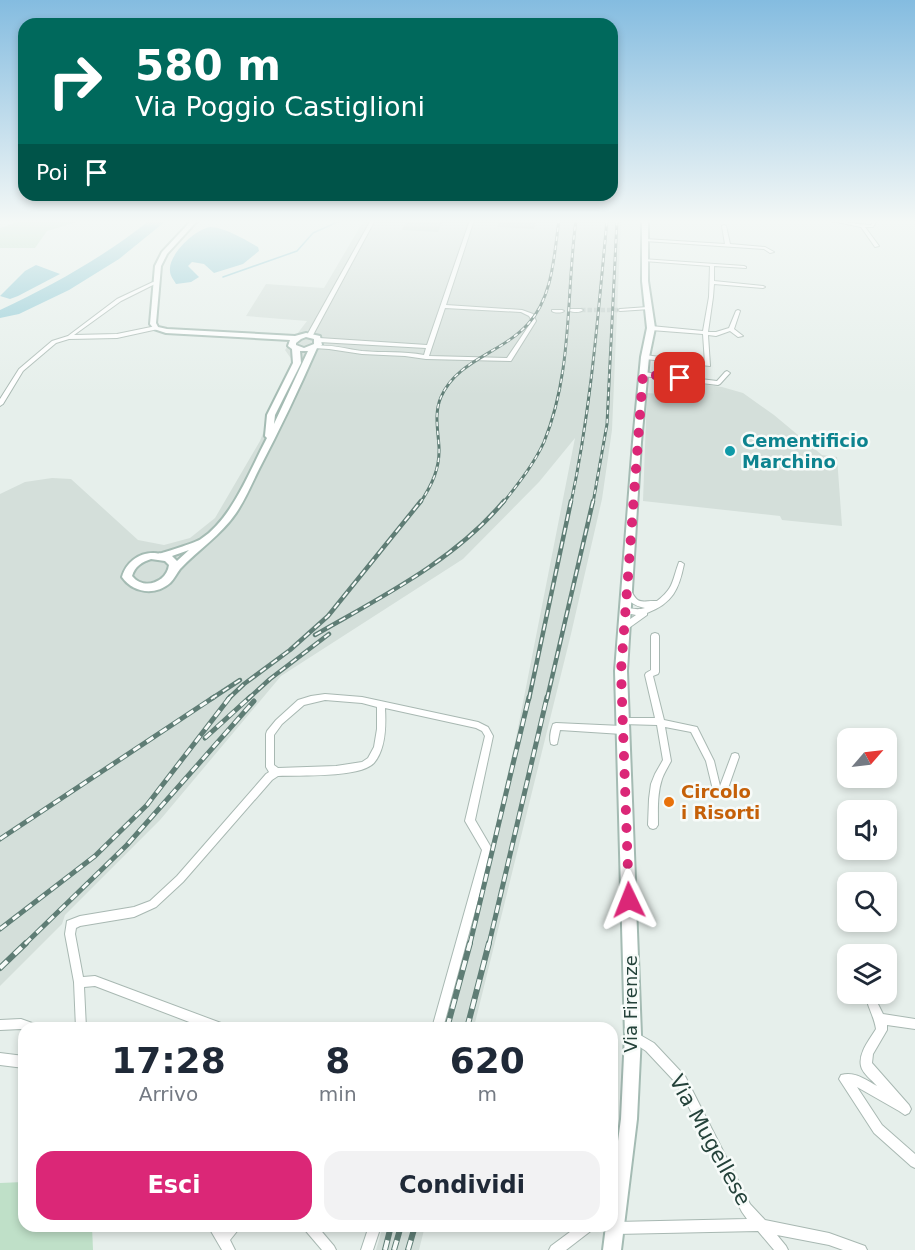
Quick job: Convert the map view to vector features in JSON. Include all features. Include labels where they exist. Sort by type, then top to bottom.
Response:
[{"type":"street","points":[[156,278],[151,318],[156,328]]},
{"type":"street","points":[[295,344],[310,335],[342,278]]},
{"type":"street","points":[[426,357],[453,278]]},
{"type":"street","name":"Via Firenze","points":[[618,1189],[630,1119],[633,1035],[621,671],[643,374],[651,328],[646,278]]},
{"type":"street","points":[[645,357],[707,366],[705,333],[712,278]]},
{"type":"street","points":[[712,282],[763,287]]},
{"type":"street","points":[[0,404],[21,370],[50,344],[68,337],[119,300],[155,283]]},
{"type":"street","points":[[68,337],[117,336],[151,331],[156,328],[338,347],[368,353],[401,352],[426,357],[508,360],[534,323],[533,316],[522,311],[444,306]]},
{"type":"street","points":[[621,310],[648,308]]},
{"type":"street","points":[[554,311],[562,310]]},
{"type":"street","points":[[571,310],[581,310]]},
{"type":"street","points":[[731,329],[738,311]]},
{"type":"street","points":[[651,328],[716,334],[731,329]]},
{"type":"street","points":[[731,329],[740,336]]},
{"type":"street","points":[[310,335],[316,345]]},
{"type":"street","points":[[269,439],[271,415],[297,363],[295,344]]},
{"type":"street","points":[[368,353],[377,344]]},
{"type":"street","points":[[316,345],[430,346]]},
{"type":"street","points":[[175,568],[172,560],[164,556],[151,555],[134,564],[128,573],[129,581],[139,587],[156,586],[167,580],[175,568],[201,542],[216,531],[232,512],[282,417],[316,345]]},
{"type":"street","points":[[643,374],[718,383],[727,373]]},
{"type":"street","points":[[164,556],[201,542]]},
{"type":"street","points":[[624,610],[634,614],[661,600],[674,589],[681,564]]},
{"type":"street","points":[[626,586],[628,595],[645,609]]},
{"type":"street","points":[[623,628],[645,609]]},
{"type":"street","points":[[654,825],[656,776],[667,761],[664,735],[658,722],[649,675],[655,672],[655,636]]},
{"type":"street","points":[[276,772],[270,766],[268,756],[270,734],[279,722],[301,702],[325,697],[381,705],[478,725],[485,729],[489,736],[470,821],[487,849],[439,1022]]},
{"type":"street","points":[[80,1022],[79,982],[70,934],[71,926],[75,922],[134,912],[153,904],[180,879],[269,777],[276,772],[321,771],[365,765],[376,754],[381,705]]},
{"type":"street","points":[[554,741],[555,726],[658,722],[694,729],[710,760],[717,791],[723,791],[735,757]]},
{"type":"street","points":[[79,982],[96,981],[205,1022]]},
{"type":"street","points":[[871,1004],[881,1019],[882,1030],[868,1052],[866,1065],[910,1108]]},
{"type":"street","points":[[881,1019],[915,1024]]},
{"type":"street","points":[[0,1025],[18,1024]]},
{"type":"street","name":"Via Mugellese","points":[[633,1035],[650,1047],[681,1080],[746,1208],[758,1225],[782,1250]]},
{"type":"street","points":[[0,1059],[18,1061]]},
{"type":"street","points":[[910,1108],[858,1081],[845,1079],[878,1129],[915,1162]]},
{"type":"street","points":[[618,1228],[758,1225],[829,1239],[861,1250]]},
{"type":"street","points":[[217,1232],[225,1245]]},
{"type":"street","points":[[314,1232],[330,1250]]},
{"type":"street","points":[[367,1250],[373,1232]]},
{"type":"street","points":[[555,1250],[580,1232]]},
{"type":"street","name":"Via Firenze","points":[[612,1250],[614,1232]]},
{"type":"shaded area","points":[[330,278],[618,278],[612,430],[602,499],[475,1022],[443,1022],[492,842],[516,738],[575,438],[539,482],[463,559],[281,676],[160,820],[65,915],[62,924],[0,986],[0,494],[25,482],[52,478],[71,479],[138,540],[164,545],[190,538],[215,518],[260,441],[292,360],[285,350],[307,321],[246,316],[266,284],[324,288]]},
{"type":"shaded area","name":"Cementificio Marchino","points":[[685,382],[722,387],[743,393],[774,415],[822,455],[837,457],[842,526],[782,520],[780,516],[643,501],[647,393],[685,396]]},
{"type":"shaded area","points":[[381,1232],[424,1232],[419,1250],[376,1250]]},
{"type":"green space","points":[[18,1182],[18,1232],[92,1232],[93,1250],[0,1250],[0,1183]]},
{"type":"water","points":[[18,278],[52,278],[10,299],[0,296]]},
{"type":"water","points":[[63,278],[88,278],[19,314],[0,318],[0,310]]},
{"type":"water","points":[[172,278],[197,278],[191,282],[176,284]]},
{"type":"tunnel","points":[[581,310],[620,310]]},
{"type":"railway","points":[[420,503],[437,469],[439,447],[437,415],[441,397],[448,384],[469,365],[506,342],[528,324],[543,301],[550,278]]},
{"type":"railway","points":[[503,503],[535,458],[544,442],[553,415],[564,360],[571,278]]},
{"type":"railway","points":[[571,503],[589,397],[602,278]]},
{"type":"railway","points":[[593,503],[607,424],[614,278]]},
{"type":"railway","points":[[230,697],[290,650],[328,616],[421,501]]},
{"type":"railway","points":[[315,635],[391,592],[440,560],[463,542],[504,501]]},
{"type":"railway","points":[[529,699],[571,501]]},
{"type":"railway","points":[[547,699],[593,501]]},
{"type":"railway","points":[[248,699],[270,679],[329,634]]},
{"type":"railway","points":[[211,699],[240,680]]},
{"type":"railway","points":[[0,839],[214,697]]},
{"type":"railway","points":[[0,929],[95,856],[147,805],[230,697]]},
{"type":"railway","points":[[205,738],[250,697]]},
{"type":"railway","points":[[470,944],[529,697]]},
{"type":"railway","points":[[489,944],[547,697]]},
{"type":"railway","points":[[25,944],[127,845],[254,701]]},
{"type":"railway","points":[[0,968],[26,943]]},
{"type":"railway","points":[[449,1022],[470,943]]},
{"type":"railway","points":[[469,1022],[489,943]]},
{"type":"railway","points":[[385,1250],[390,1232]]},
{"type":"railway","points":[[394,1250],[399,1232]]},
{"type":"railway","points":[[408,1250],[413,1232]]},
{"type":"place","name":"Cementificio Marchino","points":[[730,451]]},
{"type":"place","name":"Circolo i Risorti","points":[[669,802]]},
{"type":"route","points":[[629,900],[621,671],[643,374],[680,378]]}]
